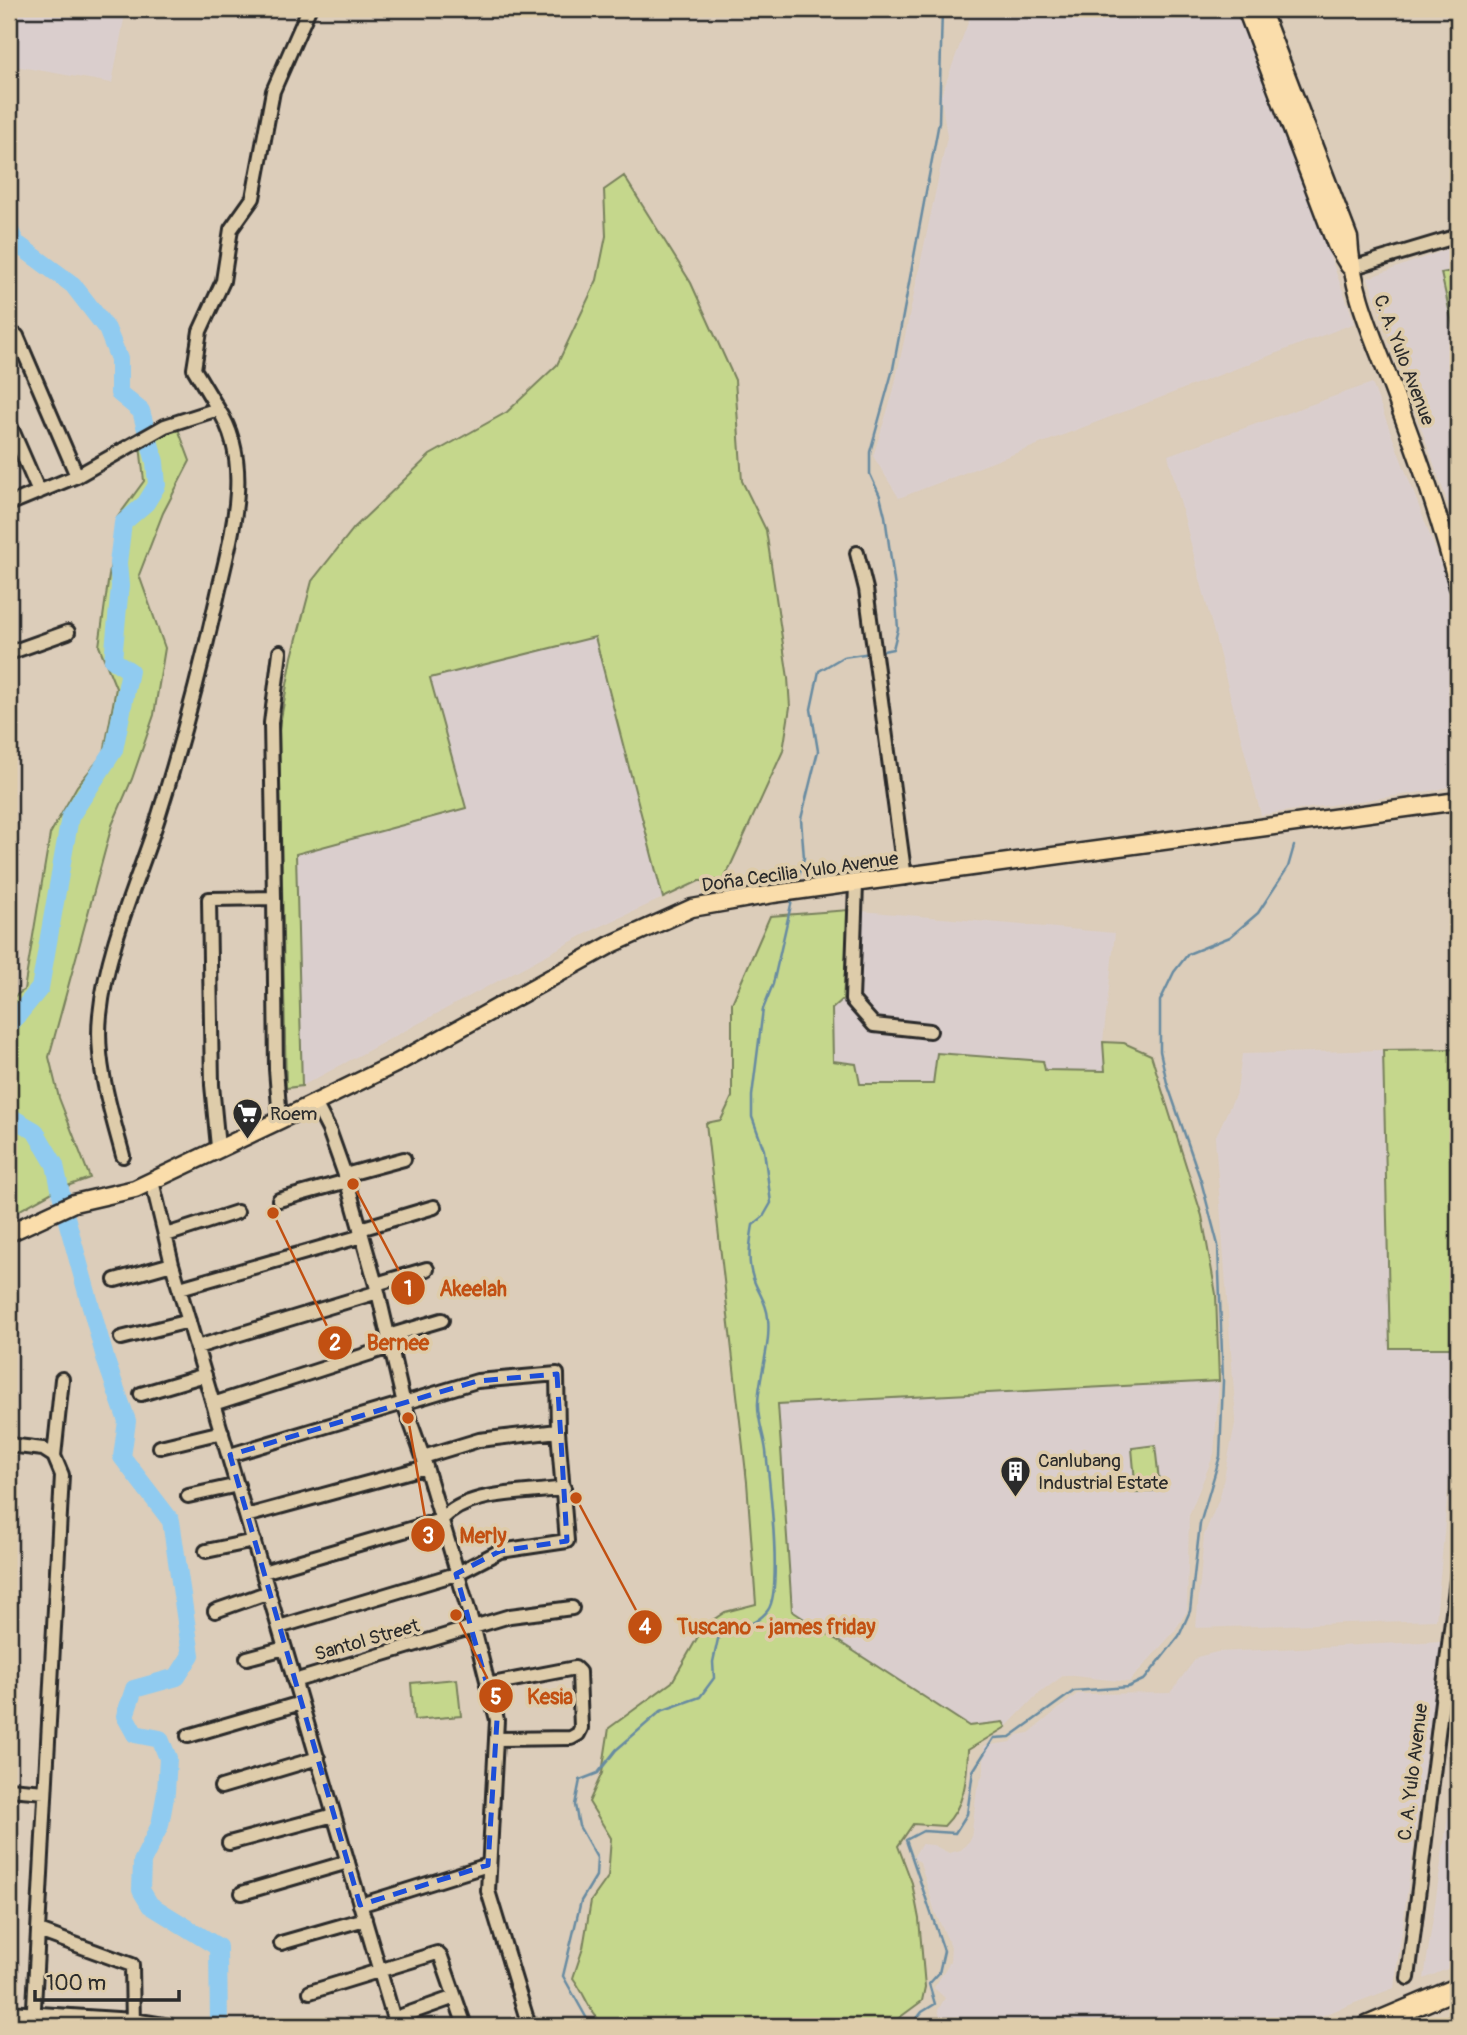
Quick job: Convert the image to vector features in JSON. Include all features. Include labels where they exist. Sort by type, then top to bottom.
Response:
[{"type":"highway","points":[[1368,2026],[1458,1988]]},
{"type":"highway","points":[[1452,2026],[1458,2024]]},
{"type":"main road","name":"C. A. Yulo Avenue","points":[[1246,9],[1336,245],[1350,268]]},
{"type":"main road","name":"C. A. Yulo Avenue","points":[[1261,9],[1349,238],[1350,268],[1359,306],[1392,385],[1438,515],[1458,587]]},
{"type":"main road","name":"Doña Cecilia Yulo Avenue","points":[[9,1233],[74,1203],[135,1189],[152,1181],[397,1063],[612,944],[692,908],[773,894],[1458,801]]},
{"type":"street","points":[[123,1156],[104,1082],[99,1018],[105,980],[125,908],[157,821],[191,709],[230,539],[239,464],[225,420],[194,369],[200,331],[223,281],[231,229],[253,198],[273,91],[309,9]]},
{"type":"street","points":[[1350,268],[1458,236]]},
{"type":"street","points":[[9,340],[18,336],[77,477]]},
{"type":"street","points":[[9,503],[77,477],[166,426],[218,409]]},
{"type":"street","points":[[9,423],[39,492]]},
{"type":"street","points":[[857,553],[866,589],[905,878]]},
{"type":"street","points":[[10,650],[68,632]]},
{"type":"street","points":[[280,652],[271,723],[276,1069],[280,1120]]},
{"type":"street","points":[[856,884],[852,1000],[874,1025],[930,1031]]},
{"type":"street","points":[[218,1147],[210,1036],[209,899],[274,898]]},
{"type":"street","points":[[319,1101],[329,1113],[329,1130],[346,1178],[377,1288],[404,1404],[425,1462],[474,1629],[497,1720],[488,1891],[529,2026]]},
{"type":"street","points":[[279,1200],[404,1159]]},
{"type":"street","points":[[152,1181],[172,1264],[394,2023],[455,1997]]},
{"type":"street","points":[[180,1288],[434,1207]]},
{"type":"street","points":[[166,1236],[237,1212]]},
{"type":"street","points":[[115,1280],[172,1264]]},
{"type":"street","points":[[197,1347],[427,1269]]},
{"type":"street","points":[[213,1404],[389,1342],[442,1320]]},
{"type":"street","points":[[121,1338],[189,1321]]},
{"type":"street","points":[[230,1455],[477,1381],[558,1374],[558,1432],[567,1541],[500,1551],[456,1574],[279,1627]]},
{"type":"street","points":[[141,1394],[205,1375]]},
{"type":"street","points":[[33,2021],[62,1475],[54,1456],[62,1379]]},
{"type":"street","points":[[160,1447],[222,1432]]},
{"type":"street","points":[[246,1516],[425,1462],[479,1440],[558,1432]]},
{"type":"street","points":[[9,1445],[43,1450],[54,1456]]},
{"type":"street","points":[[188,1496],[238,1485]]},
{"type":"street","points":[[263,1572],[441,1520],[452,1508],[498,1496],[564,1488]]},
{"type":"street","points":[[206,1551],[254,1541]]},
{"type":"street","name":"C. A. Yulo Avenue","points":[[1408,1978],[1458,1571]]},
{"type":"street","points":[[215,1611],[269,1592]]},
{"type":"street","name":"Santol Street","points":[[295,1681],[510,1616],[572,1608]]},
{"type":"street","points":[[247,1658],[285,1648]]},
{"type":"street","points":[[487,1685],[575,1668],[579,1672],[581,1728],[578,1734],[571,1738],[496,1739]]},
{"type":"street","points":[[188,1736],[301,1703]]},
{"type":"street","points":[[221,1787],[318,1758]]},
{"type":"street","points":[[9,1789],[45,1792]]},
{"type":"street","points":[[229,1843],[334,1815]]},
{"type":"street","points":[[242,1892],[348,1863]]},
{"type":"street","points":[[360,1905],[488,1865]]},
{"type":"street","points":[[281,1944],[365,1919]]},
{"type":"street","points":[[39,1931],[132,1965],[133,2023]]},
{"type":"street","points":[[310,1992],[437,1954],[441,1957],[464,2026]]},
{"type":"street","points":[[9,2012],[33,2021],[170,2026]]},
{"type":"highlighted area","points":[[557,1374],[567,1541],[500,1551],[456,1574],[497,1720],[488,1865],[360,1905],[230,1455],[477,1381]]},
{"type":"shaded area","points":[[9,9],[126,9],[112,83],[9,65]]},
{"type":"shaded area","points":[[973,9],[1237,9],[1355,323],[899,498],[873,456],[893,393],[947,137],[941,96]]},
{"type":"shaded area","points":[[1458,245],[1458,532],[1368,278]]},
{"type":"shaded area","points":[[1372,383],[1444,572],[1453,611],[1458,639],[1458,784],[1437,790],[1261,815],[1168,455]]},
{"type":"shaded area","points":[[595,636],[663,898],[593,930],[302,1086],[296,854],[466,809],[430,679]]},
{"type":"shaded area","points":[[849,910],[1115,933],[1103,1042],[1106,1071],[1045,1070],[1043,1061],[937,1053],[933,1084],[860,1084],[833,1062],[832,1009],[843,998]]},
{"type":"shaded area","points":[[1383,1050],[1390,1348],[1458,1348],[1458,1383],[1436,1620],[1196,1628],[1204,1535],[1220,1497],[1236,1419],[1215,1138],[1237,1091],[1242,1054]]},
{"type":"shaded area","points":[[1219,1381],[1214,1454],[1189,1515],[1187,1611],[1174,1632],[1129,1682],[1064,1675],[1036,1696],[1006,1727],[1003,1722],[969,1726],[791,1611],[778,1404]]},
{"type":"shaded area","points":[[1442,1641],[1394,1988],[1295,2026],[939,2026],[942,2023],[938,2010],[945,1998],[934,1988],[950,1961],[951,1947],[935,1912],[920,1862],[913,1858],[921,1844],[933,1845],[949,1853],[961,1850],[971,1839],[977,1789],[984,1771],[984,1746],[1011,1742],[1017,1735],[1029,1733],[1077,1694],[1170,1693],[1197,1657],[1217,1652]]},
{"type":"shaded area","points":[[1458,1748],[1458,1964],[1424,1979]]},
{"type":"green space","points":[[624,176],[691,283],[735,380],[742,481],[766,530],[788,678],[790,707],[783,751],[724,880],[699,881],[663,898],[595,637],[430,678],[466,808],[296,854],[302,1086],[286,1088],[279,730],[292,657],[312,581],[354,528],[430,455],[507,412],[557,365],[597,280],[606,236],[604,190]]},
{"type":"green space","points":[[1458,270],[1458,350],[1441,273]]},
{"type":"green space","points":[[177,426],[190,461],[163,513],[139,575],[165,648],[154,715],[132,779],[112,825],[49,1057],[59,1098],[90,1178],[56,1190],[9,1216],[9,1000],[24,990],[50,834],[77,786],[104,753],[116,688],[99,646],[117,518],[144,481],[140,445]]},
{"type":"green space","points":[[849,910],[843,999],[832,1009],[833,1061],[856,1064],[860,1084],[933,1084],[937,1053],[1043,1061],[1045,1070],[1105,1071],[1103,1042],[1124,1043],[1151,1055],[1202,1216],[1216,1294],[1219,1381],[778,1404],[792,1611],[969,1726],[1003,1722],[1006,1727],[968,1750],[966,1781],[961,1801],[944,1826],[913,1824],[898,1846],[912,1883],[919,1919],[925,1987],[922,2001],[888,2026],[606,2026],[596,2016],[573,1978],[583,1948],[591,1901],[608,1877],[611,1838],[589,1802],[602,1773],[609,1728],[672,1682],[704,1626],[725,1612],[756,1604],[747,1482],[706,1123],[721,1120],[732,1097],[732,1003],[770,916]]},
{"type":"green space","points":[[1458,1049],[1458,1348],[1390,1348],[1383,1050]]},
{"type":"green space","points":[[1155,1445],[1160,1490],[1136,1493],[1132,1448]]},
{"type":"green space","points":[[457,1679],[461,1716],[414,1720],[411,1683]]},
{"type":"waterway","points":[[878,652],[893,649],[898,629],[885,516],[870,474],[870,452],[893,369],[939,122],[942,9]]},
{"type":"waterway","points":[[9,229],[16,243],[73,285],[107,329],[119,359],[119,393],[141,411],[155,462],[157,485],[146,503],[123,523],[113,660],[130,671],[114,750],[70,817],[40,988],[9,1026]]},
{"type":"waterway","points":[[796,886],[804,858],[801,819],[818,751],[811,709],[819,671],[843,657],[871,653]]},
{"type":"waterway","points":[[911,2026],[922,2012],[935,2004],[929,1984],[939,1973],[944,1951],[906,1840],[923,1831],[955,1833],[967,1814],[973,1771],[994,1738],[1010,1737],[1074,1691],[1128,1687],[1145,1679],[1179,1636],[1190,1611],[1200,1524],[1220,1456],[1223,1381],[1218,1245],[1201,1181],[1167,1083],[1160,1051],[1160,1001],[1174,972],[1188,954],[1230,937],[1258,913],[1288,867],[1294,846]]},
{"type":"waterway","points":[[591,2026],[563,1976],[581,1901],[596,1876],[597,1858],[579,1826],[575,1805],[580,1780],[598,1773],[616,1750],[661,1711],[700,1697],[714,1678],[713,1662],[718,1639],[763,1616],[772,1599],[775,1558],[772,1508],[758,1409],[768,1339],[768,1318],[751,1272],[750,1259],[753,1225],[763,1217],[771,1203],[764,1150],[752,1117],[752,1096],[763,1009],[773,984],[793,896]]},
{"type":"waterway","points":[[9,1116],[35,1131],[55,1165],[66,1217],[106,1361],[127,1421],[122,1457],[171,1521],[191,1655],[177,1677],[134,1689],[125,1716],[135,1734],[160,1739],[168,1758],[160,1825],[142,1862],[141,1890],[150,1905],[218,1947],[219,2026]]},
{"type":"place","name":"Roem","points":[[247,1141]]},
{"type":"place","name":"Akeelah","points":[[353,1184]]},
{"type":"place","name":"Bernee","points":[[273,1213]]},
{"type":"place","name":"Merly","points":[[408,1418]]},
{"type":"place","name":"Tuscano - james friday","points":[[576,1498]]},
{"type":"place","name":"Canlubang Industrial Estate","points":[[1015,1499]]},
{"type":"place","name":"Kesia","points":[[456,1615]]}]
